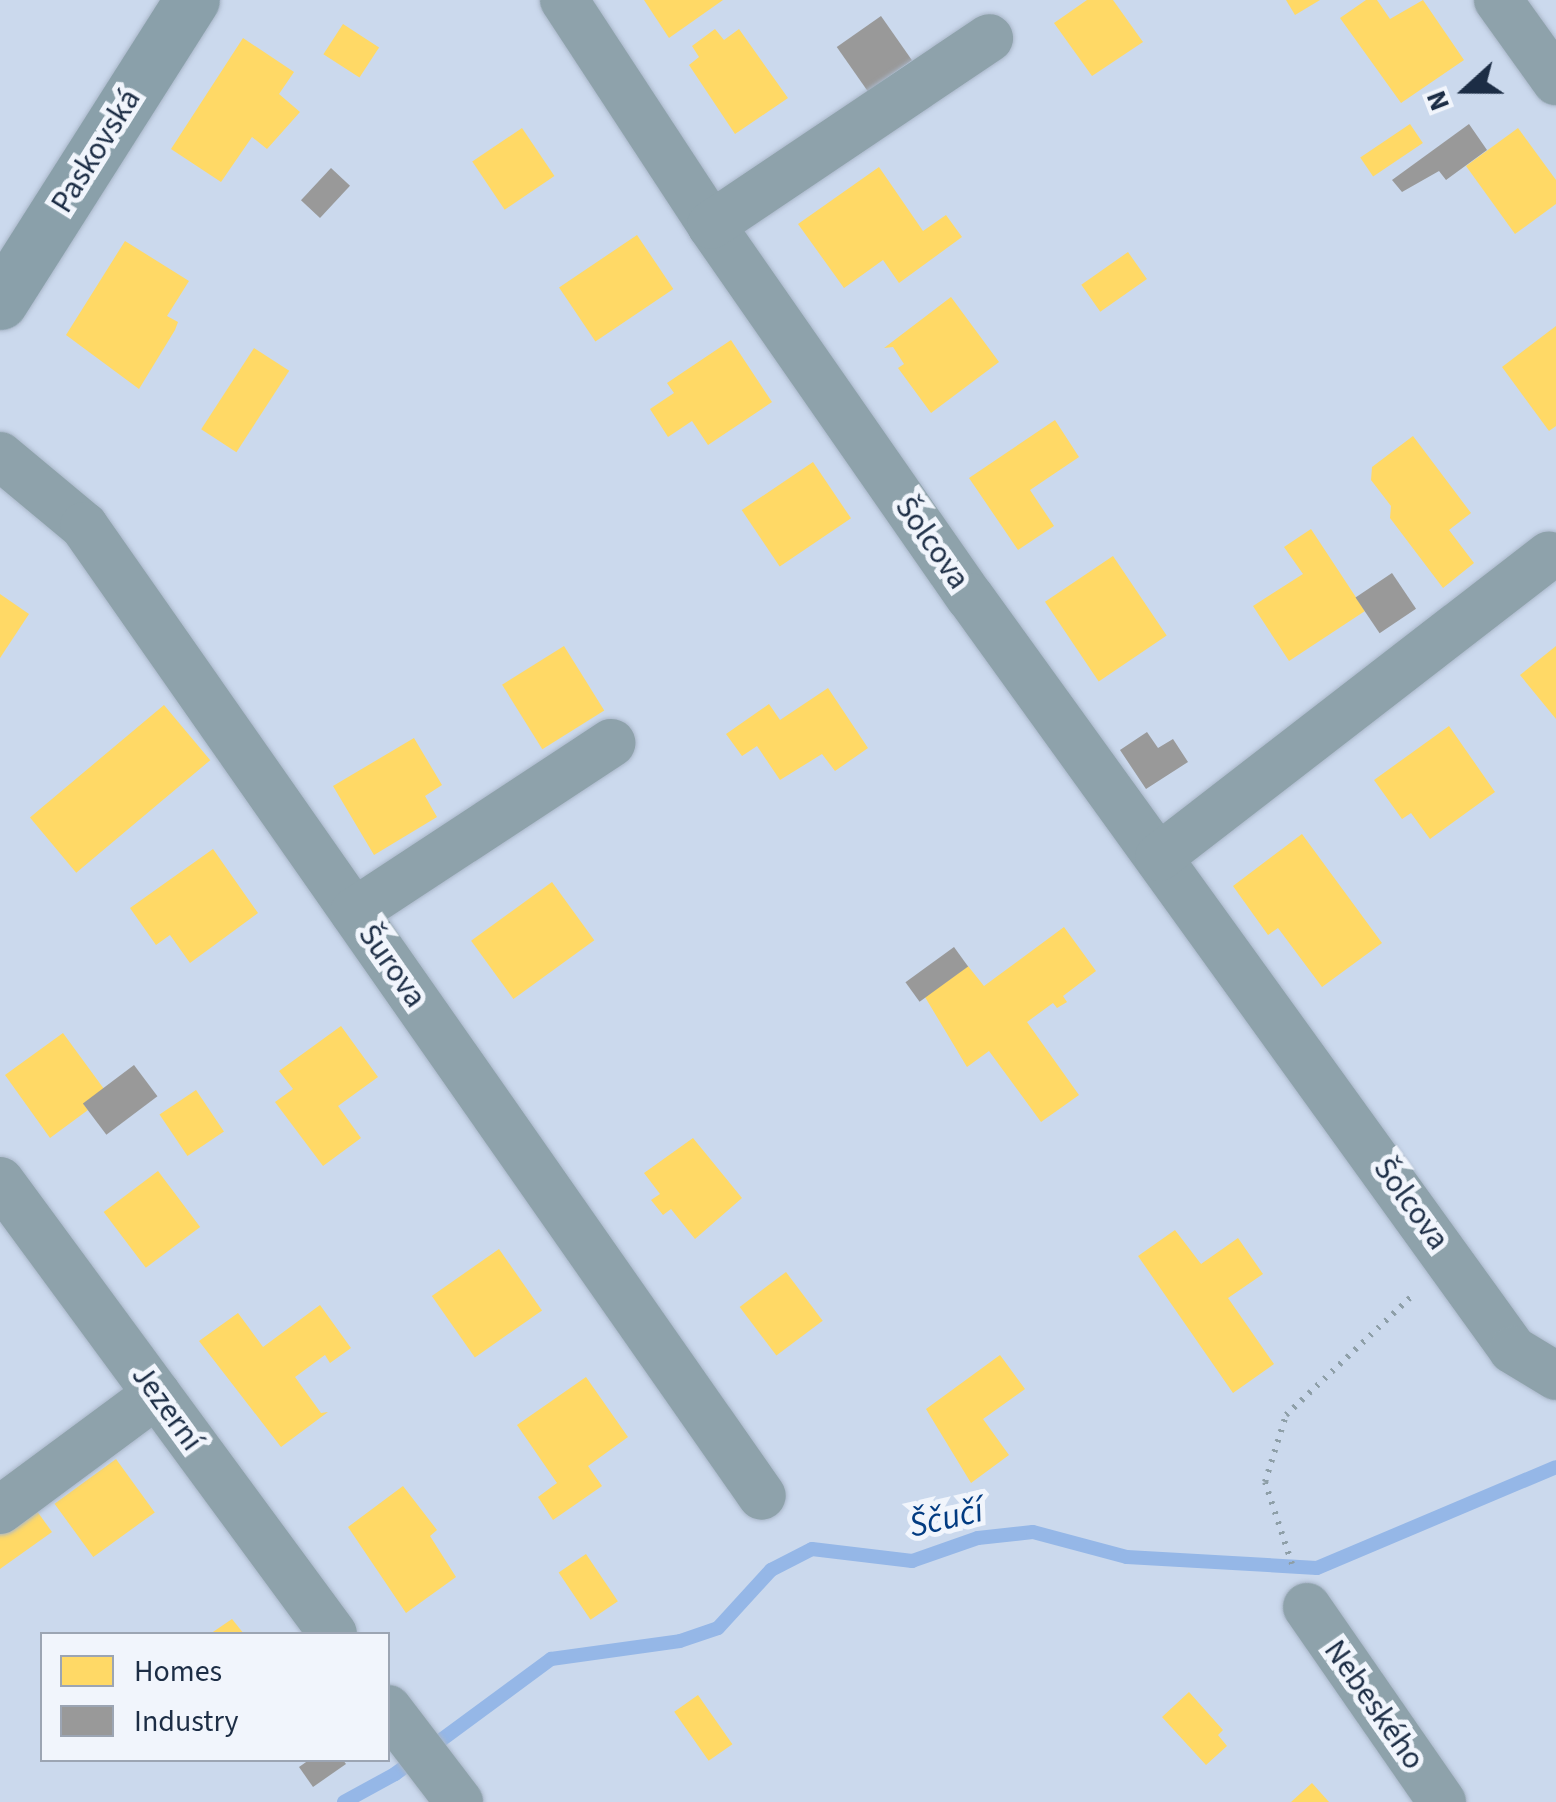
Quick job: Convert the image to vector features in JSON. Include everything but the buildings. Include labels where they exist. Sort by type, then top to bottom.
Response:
[{"type":"main road","name":"Paskovská","points":[[0,302],[190,1]]},
{"type":"street","name":"Šolcova","points":[[564,0],[711,225],[1159,857],[1452,1259],[1512,1350],[1556,1376]]},
{"type":"street","points":[[1498,0],[1556,81]]},
{"type":"street","points":[[711,225],[988,38]]},
{"type":"street","name":"Šurova","points":[[0,456],[84,526],[762,1496]]},
{"type":"street","points":[[1159,857],[1548,556]]},
{"type":"street","points":[[354,912],[611,742]]},
{"type":"street","name":"Jezerní","points":[[0,1182],[332,1632]]},
{"type":"street","points":[[0,1510],[157,1394]]},
{"type":"street","name":"Nebeského","points":[[1307,1607],[1442,1802]]},
{"type":"street","points":[[391,1714],[452,1794]]},
{"type":"path","points":[[1285,1542],[1265,1482],[1286,1415],[1452,1259]]},
{"type":"waterway","name":"Ščučí","points":[[344,1802],[395,1774],[551,1659],[680,1641],[718,1628],[771,1570],[812,1549],[912,1561],[978,1538],[1033,1532],[1127,1557],[1317,1568],[1556,1467]]}]
